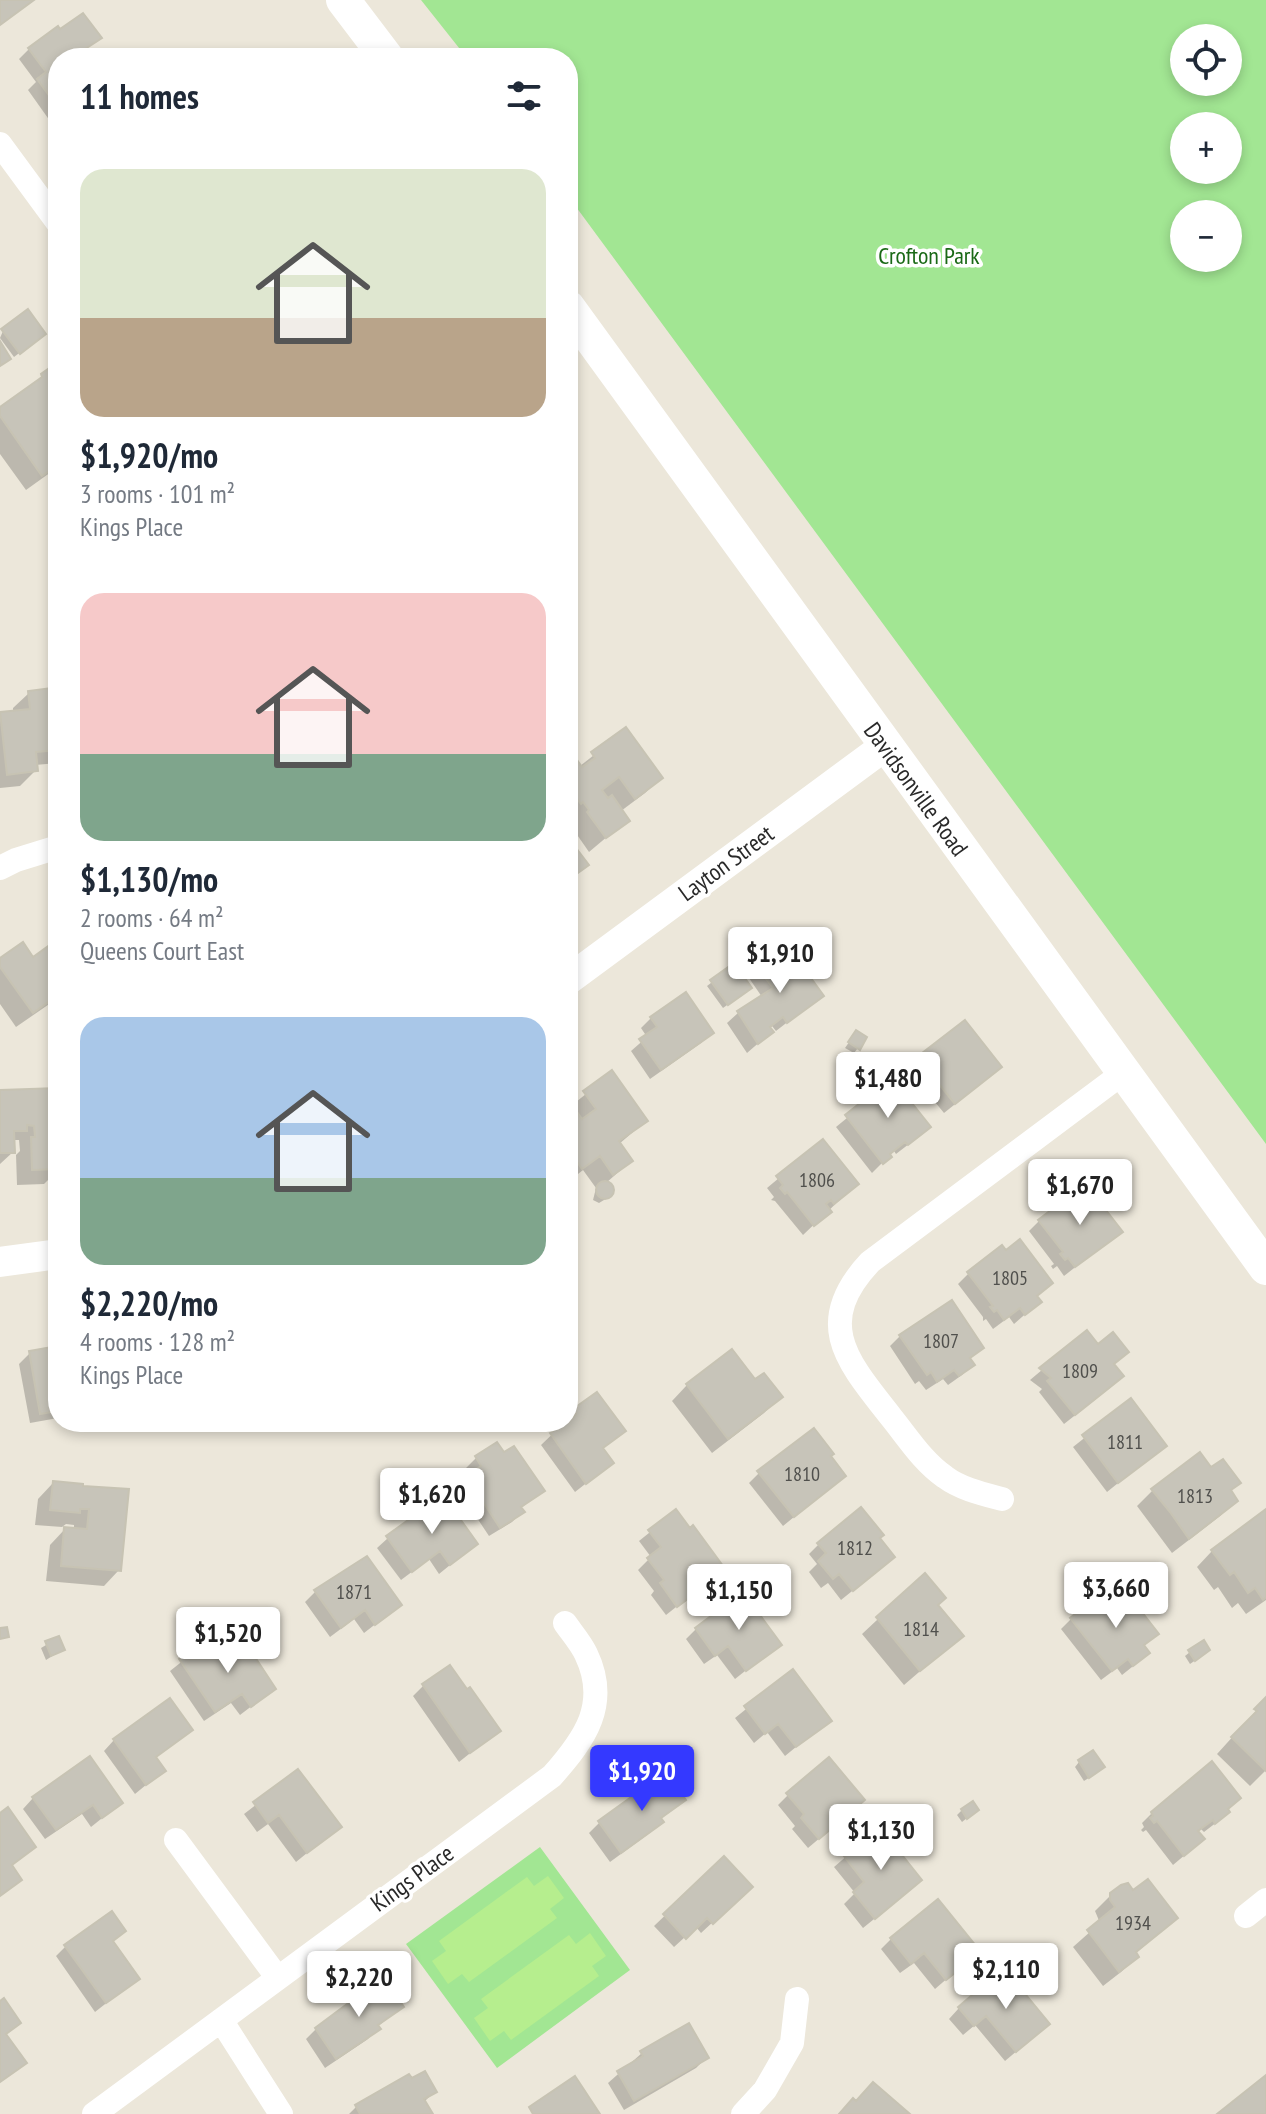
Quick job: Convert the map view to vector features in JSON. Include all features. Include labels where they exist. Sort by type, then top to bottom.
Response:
[{"type":"main road","points":[[343,0],[379,48]]},
{"type":"main road","name":"Davidsonville Road","points":[[578,321],[1266,1268]]},
{"type":"street","points":[[0,144],[48,209]]},
{"type":"street","name":"Layton Street","points":[[578,973],[885,746]]},
{"type":"street","points":[[0,868],[48,850]]},
{"type":"street","points":[[1002,1499],[969,1490],[946,1478],[923,1458],[859,1376],[849,1358],[841,1339],[839,1319],[843,1301],[852,1282],[870,1262],[1123,1073]]},
{"type":"street","points":[[0,1262],[48,1255]]},
{"type":"street","name":"Kings Place","points":[[94,2114],[552,1776],[578,1748],[590,1724],[596,1700],[586,1652],[565,1623]]},
{"type":"street","points":[[176,1840],[277,1977]]},
{"type":"street","points":[[1246,1916],[1266,1900]]},
{"type":"street","points":[[743,2114],[765,2090],[792,2043],[797,1999]]},
{"type":"street","points":[[221,2020],[281,2114]]},
{"type":"green space","name":"Crofton Park","points":[[421,0],[1266,0],[1266,1144],[578,210],[578,48],[459,48]]},
{"type":"green space","points":[[540,1847],[630,1970],[497,2068],[406,1944]]},
{"type":"green space","points":[[548,1876],[564,1898],[550,1909],[557,1918],[469,1982],[462,1974],[448,1984],[432,1961],[446,1951],[439,1941],[527,1877],[534,1886]]},
{"type":"green space","points":[[590,1933],[606,1956],[592,1966],[599,1976],[511,2040],[504,2031],[490,2041],[474,2018],[488,2008],[481,1999],[569,1935],[576,1944]]},
{"type":"building","points":[[0,0],[34,0],[0,25]]},
{"type":"building","points":[[83,13],[102,38],[87,48],[48,48],[48,94],[37,79],[46,72],[28,48],[58,26],[60,29]]},
{"type":"building","points":[[28,309],[46,334],[20,354],[1,329]]},
{"type":"building","points":[[0,341],[11,359],[0,366]]},
{"type":"building","points":[[48,369],[48,472],[42,476],[0,416],[0,407],[42,377],[41,374]]},
{"type":"building","points":[[48,688],[48,751],[36,752],[38,771],[7,775],[0,712],[30,709],[28,691]]},
{"type":"building","points":[[626,727],[663,778],[635,799],[619,777],[602,790],[608,798],[612,795],[630,821],[606,838],[587,812],[589,810],[578,800],[578,761],[582,767],[595,758],[591,752]]},
{"type":"building","points":[[578,851],[589,865],[578,873]]},
{"type":"building","points":[[23,942],[33,957],[48,946],[48,1002],[33,1013],[0,967],[0,958]]},
{"type":"building","points":[[787,945],[824,996],[787,1023],[783,1017],[770,1027],[774,1032],[758,1044],[737,1011],[773,988],[757,967]]},
{"type":"building","points":[[734,963],[752,988],[728,1005],[710,980]]},
{"type":"building","points":[[686,992],[714,1033],[661,1070],[639,1039],[657,1027],[650,1017]]},
{"type":"building","points":[[965,1020],[1002,1067],[955,1104],[917,1057]]},
{"type":"building","points":[[856,1030],[867,1037],[860,1050],[848,1042]]},
{"type":"building","points":[[612,1070],[648,1121],[619,1141],[633,1161],[613,1175],[600,1156],[582,1169],[578,1163],[578,1113],[582,1119],[596,1109],[583,1091]]},
{"type":"building","points":[[892,1078],[931,1127],[908,1145],[905,1142],[883,1164],[845,1115]]},
{"type":"building","points":[[48,1088],[48,1169],[32,1170],[31,1137],[35,1137],[34,1126],[27,1125],[27,1131],[14,1131],[15,1153],[0,1153],[0,1090]]},
{"type":"building","points":[[823,1139],[859,1184],[834,1204],[831,1200],[826,1204],[832,1212],[814,1226],[787,1192],[785,1194],[780,1188],[783,1185],[776,1176]]},
{"type":"building","points":[[605,1181],[614,1190],[605,1199],[596,1190]]},
{"type":"building","points":[[1088,1187],[1123,1232],[1075,1267],[1060,1254],[1063,1252],[1038,1220],[1068,1197],[1071,1200]]},
{"type":"building","points":[[1020,1239],[1053,1283],[1037,1296],[1042,1302],[1025,1315],[1020,1308],[1004,1320],[997,1310],[994,1312],[990,1307],[993,1306],[967,1272],[1002,1245],[1006,1250]]},
{"type":"building","points":[[952,1300],[984,1348],[970,1358],[975,1365],[959,1376],[954,1370],[937,1382],[931,1372],[927,1375],[899,1335]]},
{"type":"building","points":[[1087,1330],[1098,1344],[1113,1332],[1129,1352],[1114,1364],[1124,1376],[1075,1415],[1047,1381],[1051,1378],[1039,1368]]},
{"type":"building","points":[[48,1348],[48,1413],[40,1414],[29,1351]]},
{"type":"building","points":[[732,1349],[755,1379],[764,1373],[783,1397],[728,1439],[686,1384]]},
{"type":"building","points":[[597,1392],[626,1431],[603,1448],[614,1463],[586,1484],[550,1433],[578,1432],[578,1405]]},
{"type":"building","points":[[1131,1398],[1167,1446],[1118,1483],[1082,1435]]},
{"type":"building","points":[[814,1428],[846,1476],[794,1517],[757,1471]]},
{"type":"building","points":[[497,1442],[504,1452],[514,1446],[545,1491],[521,1507],[525,1512],[500,1528],[466,1476],[481,1466],[475,1456]]},
{"type":"building","points":[[1200,1452],[1211,1467],[1223,1459],[1241,1483],[1231,1490],[1238,1501],[1189,1539],[1151,1489]]},
{"type":"building","points":[[53,1481],[129,1489],[121,1571],[61,1566],[64,1527],[87,1529],[89,1509],[80,1509],[80,1513],[50,1510]]},
{"type":"building","points":[[443,1495],[478,1544],[450,1565],[440,1551],[412,1572],[386,1536]]},
{"type":"building","points":[[861,1507],[884,1535],[880,1538],[895,1557],[853,1591],[839,1574],[833,1579],[818,1561],[826,1553],[817,1543]]},
{"type":"building","points":[[676,1509],[690,1528],[693,1525],[726,1570],[677,1607],[660,1583],[664,1580],[647,1558],[661,1547],[648,1530]]},
{"type":"building","points":[[1266,1509],[1266,1597],[1263,1600],[1255,1588],[1248,1593],[1234,1572],[1230,1575],[1211,1550]]},
{"type":"building","points":[[367,1556],[402,1605],[375,1625],[365,1610],[341,1628],[314,1590]]},
{"type":"building","points":[[925,1573],[946,1598],[938,1605],[964,1636],[920,1671],[876,1617]]},
{"type":"building","points":[[1124,1589],[1159,1634],[1144,1645],[1150,1653],[1133,1666],[1128,1659],[1112,1671],[1070,1618],[1093,1600],[1099,1608]]},
{"type":"building","points":[[743,1592],[782,1645],[746,1671],[728,1646],[715,1656],[695,1628]]},
{"type":"building","points":[[7,1627],[9,1637],[0,1639],[0,1628]]},
{"type":"building","points":[[59,1636],[65,1650],[51,1656],[45,1641]]},
{"type":"building","points":[[243,1639],[276,1689],[251,1707],[242,1694],[215,1712],[179,1659],[205,1641],[216,1658]]},
{"type":"building","points":[[1204,1640],[1210,1650],[1195,1661],[1188,1650]]},
{"type":"building","points":[[450,1665],[501,1731],[470,1753],[422,1684]]},
{"type":"building","points":[[793,1669],[832,1721],[796,1747],[778,1724],[765,1734],[744,1706]]},
{"type":"building","points":[[1266,1697],[1266,1771],[1231,1737],[1257,1711],[1254,1709]]},
{"type":"building","points":[[170,1698],[193,1730],[156,1757],[166,1771],[146,1785],[113,1739]]},
{"type":"building","points":[[1093,1750],[1105,1767],[1089,1778],[1078,1760]]},
{"type":"building","points":[[90,1756],[123,1803],[102,1818],[93,1805],[56,1830],[32,1797]]},
{"type":"building","points":[[829,1757],[865,1800],[819,1839],[786,1793]]},
{"type":"building","points":[[1212,1761],[1241,1798],[1215,1824],[1213,1820],[1198,1831],[1205,1839],[1184,1856],[1157,1821],[1154,1823],[1150,1818],[1153,1816],[1151,1812]]},
{"type":"building","points":[[298,1769],[342,1827],[307,1853],[279,1815],[268,1823],[253,1802]]},
{"type":"building","points":[[666,1772],[686,1800],[661,1818],[664,1822],[621,1853],[598,1821]]},
{"type":"building","points":[[973,1801],[979,1810],[967,1819],[961,1809]]},
{"type":"building","points":[[8,1807],[36,1847],[12,1865],[22,1880],[0,1896],[0,1813]]},
{"type":"building","points":[[879,1826],[922,1880],[875,1919],[853,1892],[864,1882],[843,1855]]},
{"type":"building","points":[[724,1856],[753,1887],[713,1924],[707,1918],[686,1939],[663,1914]]},
{"type":"building","points":[[1148,1879],[1178,1918],[1136,1952],[1139,1957],[1119,1972],[1087,1930],[1115,1907],[1110,1893],[1128,1883],[1133,1890]]},
{"type":"building","points":[[938,1899],[981,1952],[946,1980],[924,1953],[911,1964],[890,1938]]},
{"type":"building","points":[[112,1911],[126,1931],[113,1941],[140,1979],[106,2003],[64,1945]]},
{"type":"building","points":[[1000,1971],[1005,1975],[1008,1973],[1050,2024],[1016,2052],[986,2016],[974,2026],[958,2007]]},
{"type":"building","points":[[386,1980],[404,2007],[378,2025],[381,2029],[336,2059],[315,2028],[359,1995]]},
{"type":"building","points":[[4,1998],[21,2023],[6,2034],[27,2063],[0,2082],[0,2001]]},
{"type":"building","points":[[689,2023],[709,2058],[634,2101],[617,2071],[643,2056],[640,2051]]},
{"type":"building","points":[[425,2071],[437,2092],[424,2099],[433,2114],[360,2114],[355,2105],[409,2074],[412,2078]]},
{"type":"building","points":[[1266,2075],[1266,2114],[1217,2114]]},
{"type":"building","points":[[575,2076],[600,2114],[533,2114],[529,2107]]},
{"type":"building","points":[[873,2082],[910,2114],[839,2114]]}]
